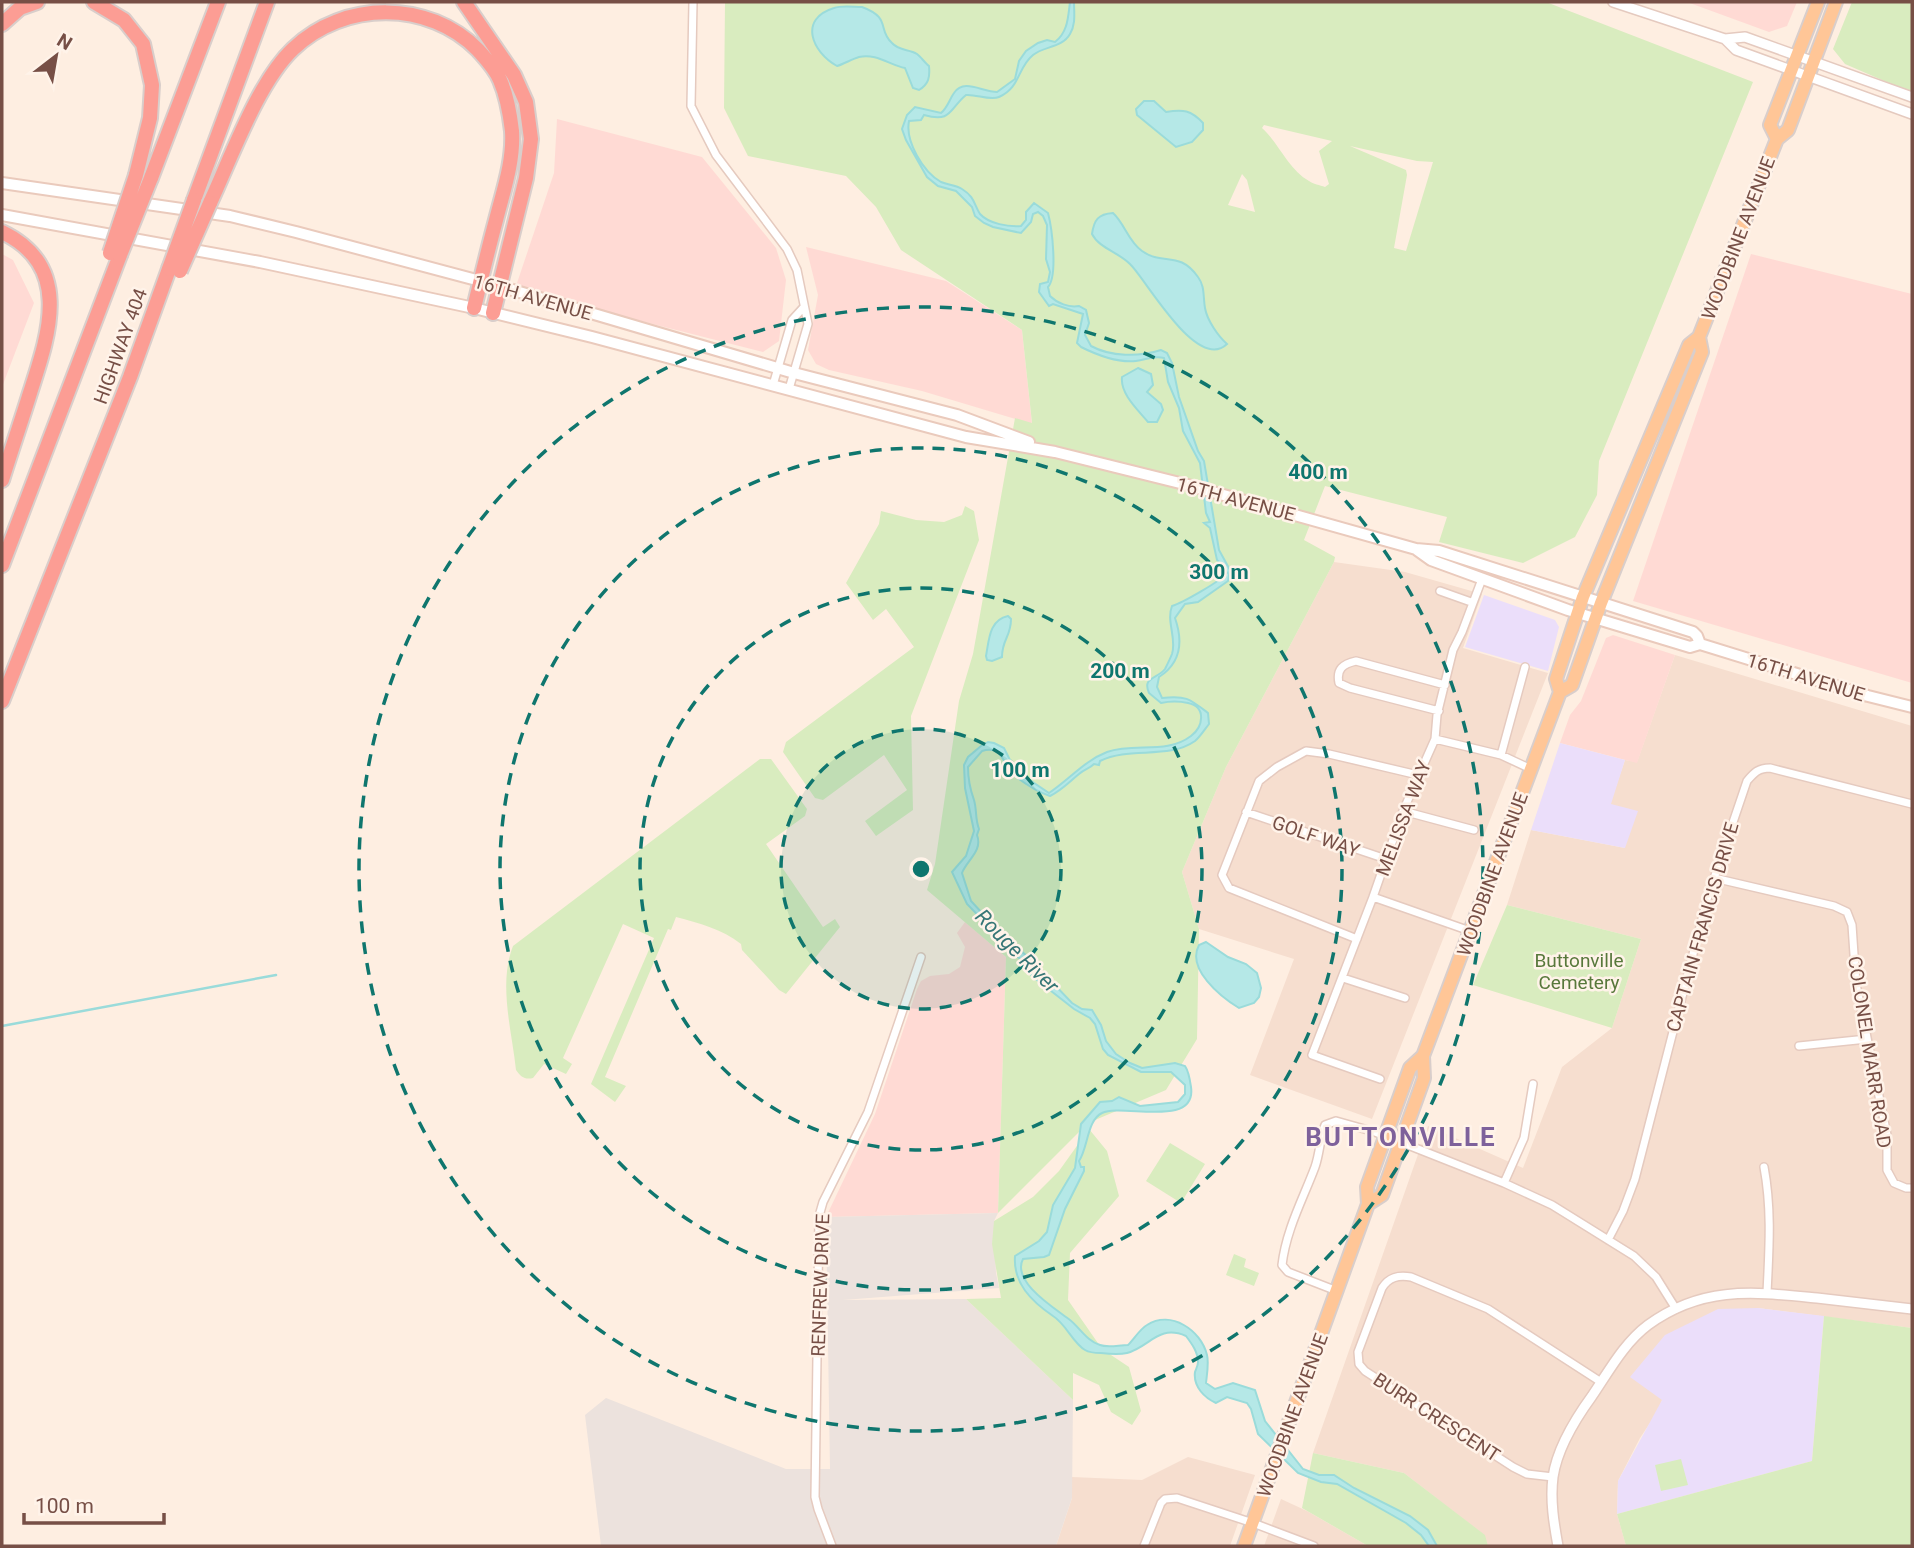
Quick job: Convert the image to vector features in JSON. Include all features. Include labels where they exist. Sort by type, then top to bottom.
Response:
[{"type":"highway","points":[[2,23],[20,9],[37,2]]},
{"type":"highway","points":[[94,2],[124,20],[143,44],[152,85],[150,118],[115,254]]},
{"type":"highway","points":[[115,254],[150,178],[218,2]]},
{"type":"highway","points":[[175,270],[194,200],[267,2]]},
{"type":"highway","points":[[464,2],[514,75],[526,102],[531,139],[526,178],[493,313]]},
{"type":"highway","points":[[175,270],[262,92],[292,50],[323,25],[351,13],[379,9],[409,10],[439,20],[470,40],[500,78],[507,101],[512,135],[508,173],[474,308]]},
{"type":"highway","points":[[2,232],[16,239],[42,269],[50,291],[51,317],[44,348],[2,480]]},
{"type":"highway","name":"HIGHWAY 404","points":[[2,565],[106,288],[115,254]]},
{"type":"highway","name":"HIGHWAY 404","points":[[2,701],[175,270]]},
{"type":"main road","name":"WOODBINE AVENUE","points":[[1777,139],[1770,125],[1818,2]]},
{"type":"main road","name":"WOODBINE AVENUE","points":[[1368,1204],[1382,1195],[1424,1078],[1423,1056],[1560,692],[1556,678],[1583,597],[1689,345],[1699,337],[1777,139],[1788,130],[1836,2]]},
{"type":"main road","name":"16TH AVENUE","points":[[2,183],[230,216],[481,281],[794,373],[957,415],[1055,452]]},
{"type":"main road","name":"16TH AVENUE","points":[[2,215],[260,262],[474,308],[966,436],[1055,452],[1188,485],[1416,549],[1439,551],[1694,633],[1700,644]]},
{"type":"main road","name":"WOODBINE AVENUE","points":[[1560,692],[1572,685],[1601,603],[1702,352],[1699,337]]},
{"type":"main road","name":"16TH AVENUE","points":[[1416,549],[1431,561],[1577,613],[1690,647],[1700,644],[1912,707]]},
{"type":"main road","name":"WOODBINE AVENUE","points":[[1244,1546],[1368,1204],[1367,1187],[1410,1068],[1423,1056]]},
{"type":"street","points":[[693,2],[691,106],[716,155],[787,249],[797,270],[808,324],[789,389]]},
{"type":"street","points":[[1614,2],[1725,39],[1745,37],[1912,97]]},
{"type":"street","points":[[1725,39],[1736,50],[1912,114]]},
{"type":"street","points":[[773,385],[793,320],[803,309]]},
{"type":"street","name":"MELISSA WAY","points":[[1380,1079],[1312,1055],[1343,978],[1403,811],[1434,740],[1453,650],[1482,579]]},
{"type":"street","points":[[1440,590],[1471,602]]},
{"type":"street","points":[[1439,711],[1350,688],[1339,683],[1337,675],[1340,668],[1356,661],[1446,685]]},
{"type":"street","points":[[1501,755],[1525,667]]},
{"type":"street","points":[[1434,740],[1501,755],[1531,768]]},
{"type":"street","points":[[1357,939],[1229,888],[1222,875],[1259,780],[1306,751],[1418,775]]},
{"type":"street","name":"CAPTAIN FRANCIS DRIVE","points":[[1608,1240],[1635,1179],[1682,990],[1742,790],[1754,773],[1762,768],[1770,768],[1912,804]]},
{"type":"street","name":"GOLF WAY","points":[[1246,811],[1386,859]]},
{"type":"street","points":[[1403,811],[1474,830]]},
{"type":"street","name":"COLONEL MARR ROAD","points":[[1714,878],[1834,906],[1847,912],[1852,925],[1856,984],[1888,1135],[1887,1170],[1894,1182],[1912,1188]]},
{"type":"street","points":[[1373,897],[1470,931]]},
{"type":"street","name":"RENFREW DRIVE","points":[[831,1546],[816,1497],[819,1216],[823,1202],[864,1121],[921,957]]},
{"type":"street","points":[[1343,978],[1405,998]]},
{"type":"street","points":[[1799,1046],[1867,1039]]},
{"type":"street","points":[[1504,1183],[1524,1138],[1534,1084]]},
{"type":"street","points":[[1336,1291],[1288,1272],[1282,1265],[1283,1253],[1300,1201],[1322,1144],[1322,1132],[1329,1122],[1336,1121],[1387,1137],[1552,1205],[1634,1256],[1656,1277],[1676,1309]]},
{"type":"street","points":[[1764,1167],[1771,1226],[1767,1293]]},
{"type":"street","name":"BURR CRESCENT","points":[[1553,1477],[1527,1474],[1513,1467],[1365,1371],[1359,1364],[1358,1352],[1382,1288],[1386,1281],[1400,1275],[1475,1303],[1601,1382]]},
{"type":"street","points":[[1558,1546],[1554,1524],[1553,1477],[1565,1442],[1585,1405],[1622,1352],[1649,1325],[1693,1300],[1734,1292],[1767,1293],[1912,1309]]},
{"type":"street","points":[[1144,1546],[1161,1503],[1165,1499],[1177,1498],[1253,1522],[1314,1546]]},
{"type":"shaded area","points":[[1687,2],[1797,2],[1787,26],[1769,32]]},
{"type":"shaded area","points":[[557,119],[702,157],[776,248],[786,280],[779,341],[763,352],[515,289],[554,173]]},
{"type":"shaded area","points":[[806,247],[946,281],[1022,330],[1032,424],[922,391],[829,370],[816,364],[808,350],[818,295]]},
{"type":"shaded area","points":[[2,254],[13,260],[34,303],[2,387]]},
{"type":"shaded area","points":[[1751,254],[1912,294],[1912,683],[1633,601]]},
{"type":"shaded area","points":[[1334,562],[1405,572],[1482,594],[1463,648],[1548,673],[1372,1119],[1250,1075],[1294,959],[1199,929],[1182,872],[1226,767]]},
{"type":"shaded area","points":[[1484,595],[1555,620],[1559,627],[1548,671],[1465,647]]},
{"type":"shaded area","points":[[1613,635],[1675,655],[1637,763],[1560,743],[1570,715],[1581,701],[1606,638]]},
{"type":"shaded area","points":[[1675,655],[1912,726],[1912,1328],[1758,1308],[1662,1400],[1640,1438],[1618,1481],[1617,1514],[1626,1546],[1488,1546],[1484,1535],[1404,1473],[1313,1453],[1428,1126],[1523,1168],[1562,1067],[1612,1028],[1641,939],[1507,905],[1531,830],[1625,848],[1610,804],[1625,760],[1637,762]]},
{"type":"shaded area","points":[[1560,743],[1625,760],[1611,804],[1638,811],[1625,848],[1531,830]]},
{"type":"shaded area","points":[[965,922],[1006,957],[998,1213],[826,1217],[875,1114],[917,989],[921,981],[930,976],[949,974],[960,967],[965,947],[957,933]]},
{"type":"shaded area","points":[[998,1213],[994,1221],[999,1288],[843,1300],[966,1299],[1073,1400],[1072,1498],[1056,1546],[601,1546],[585,1415],[606,1398],[786,1469],[830,1469],[826,1217]]},
{"type":"shaded area","points":[[1758,1308],[1824,1316],[1812,1461],[1617,1514],[1618,1481],[1662,1400],[1630,1377],[1665,1335],[1718,1309]]},
{"type":"shaded area","points":[[1188,1457],[1255,1475],[1230,1546],[1056,1546],[1072,1498],[1072,1477],[1142,1480]]},
{"type":"shaded area","points":[[1281,1499],[1307,1511],[1368,1546],[1264,1546]]},
{"type":"green space","points":[[725,2],[1546,2],[1753,82],[1599,461],[1597,495],[1575,537],[1523,563],[1439,542],[1447,517],[1325,486],[1304,540],[1335,557],[1334,562],[1226,767],[1182,872],[1199,929],[1197,1039],[1166,1090],[1088,1123],[998,1213],[1006,957],[927,890],[935,864],[959,701],[973,654],[1015,418],[1032,423],[1022,330],[901,250],[876,207],[846,176],[748,156],[724,108]],"holes":[[[1264,125],[1332,141],[1319,151],[1329,184],[1325,187],[1302,176],[1262,128]],[[1350,146],[1433,162],[1406,251],[1394,248],[1406,170]],[[1242,174],[1247,180],[1255,212],[1228,205]]]},
{"type":"green space","points":[[1852,2],[1912,2],[1912,93],[1845,64],[1833,49]]},
{"type":"green space","points":[[965,506],[974,511],[979,540],[911,716],[913,810],[876,836],[865,821],[907,790],[884,755],[823,800],[815,798],[783,752],[786,742],[914,647],[886,609],[873,620],[846,583],[879,524],[881,511],[916,520],[944,522],[962,515]]},
{"type":"green space","points":[[760,759],[771,759],[807,809],[805,816],[766,844],[823,927],[835,919],[840,927],[786,994],[779,990],[734,939],[710,927],[676,917],[671,930],[668,929],[605,1077],[626,1086],[615,1102],[591,1084],[654,938],[623,924],[563,1058],[572,1064],[566,1074],[544,1064],[533,1078],[521,1076],[516,1070],[506,992],[513,946]]},
{"type":"green space","name":"Buttonville Cemetery","points":[[1507,905],[1641,939],[1612,1028],[1473,985]]},
{"type":"green space","points":[[1089,1129],[1107,1151],[1119,1196],[1070,1253],[1068,1300],[1102,1349],[1129,1367],[1141,1411],[1132,1425],[1111,1412],[1099,1385],[1073,1373],[1073,1400],[966,1299],[1001,1298],[992,1244],[994,1221],[1033,1197],[1059,1171]]},
{"type":"green space","points":[[1170,1143],[1205,1164],[1181,1203],[1146,1181]]},
{"type":"green space","points":[[1234,1254],[1246,1259],[1244,1267],[1259,1273],[1254,1286],[1226,1275]]},
{"type":"green space","points":[[1824,1316],[1912,1328],[1912,1546],[1626,1546],[1617,1514],[1812,1461]]},
{"type":"green space","points":[[1313,1453],[1404,1473],[1485,1535],[1488,1546],[1368,1546],[1302,1508]]},
{"type":"green space","points":[[1681,1459],[1688,1485],[1661,1491],[1655,1465]]},
{"type":"water","name":"Rouge River","points":[[1070,2],[1074,2],[1074,14],[1073,26],[1067,39],[1033,55],[1006,93],[991,98],[966,95],[945,116],[924,115],[921,120],[909,121],[910,138],[928,171],[941,182],[966,192],[980,214],[989,220],[1021,226],[1026,220],[1026,212],[1034,203],[1048,213],[1053,252],[1053,273],[1048,287],[1050,296],[1063,304],[1079,306],[1086,310],[1089,323],[1085,335],[1091,346],[1116,354],[1134,355],[1161,350],[1167,353],[1172,363],[1179,397],[1204,461],[1219,550],[1230,570],[1228,581],[1198,602],[1185,604],[1175,618],[1179,635],[1178,651],[1172,665],[1159,677],[1157,687],[1162,698],[1187,699],[1208,713],[1209,724],[1195,741],[1173,750],[1124,754],[1100,761],[1099,765],[1094,764],[1081,772],[1050,796],[1015,776],[999,753],[994,751],[982,751],[968,767],[979,829],[978,846],[962,873],[971,901],[1072,1003],[1082,1009],[1092,1010],[1106,1041],[1116,1054],[1142,1068],[1175,1063],[1185,1066],[1191,1087],[1190,1100],[1171,1111],[1112,1111],[1097,1117],[1079,1161],[1084,1171],[1065,1209],[1049,1255],[1023,1259],[1023,1277],[1046,1302],[1070,1320],[1091,1341],[1100,1345],[1128,1345],[1144,1327],[1156,1321],[1175,1321],[1184,1325],[1204,1346],[1208,1361],[1206,1383],[1215,1389],[1233,1383],[1255,1390],[1265,1421],[1303,1469],[1319,1475],[1334,1475],[1410,1516],[1428,1530],[1437,1546],[1429,1546],[1421,1535],[1406,1523],[1337,1484],[1321,1482],[1298,1473],[1258,1434],[1247,1403],[1227,1397],[1216,1403],[1208,1398],[1196,1382],[1198,1358],[1186,1336],[1176,1333],[1161,1335],[1124,1354],[1089,1352],[1077,1343],[1058,1319],[1031,1298],[1017,1275],[1015,1256],[1039,1241],[1047,1232],[1053,1205],[1075,1168],[1081,1124],[1100,1102],[1119,1097],[1140,1106],[1178,1102],[1185,1094],[1185,1085],[1171,1072],[1141,1072],[1108,1055],[1090,1018],[1032,976],[1020,959],[967,904],[952,872],[966,856],[974,831],[965,788],[964,765],[968,757],[981,746],[988,742],[994,743],[1004,748],[1015,770],[1049,793],[1084,765],[1107,752],[1161,747],[1181,742],[1191,736],[1200,723],[1198,709],[1185,702],[1161,703],[1149,693],[1147,684],[1165,669],[1172,654],[1172,606],[1227,573],[1217,560],[1210,528],[1204,523],[1210,522],[1206,513],[1200,463],[1183,431],[1179,408],[1168,382],[1164,358],[1114,360],[1081,347],[1077,343],[1083,314],[1053,304],[1049,306],[1039,292],[1040,284],[1048,282],[1050,272],[1046,259],[1047,225],[1043,216],[1038,212],[1033,214],[1031,222],[1021,233],[984,223],[975,216],[972,207],[956,191],[938,186],[927,177],[902,129],[907,115],[915,107],[941,113],[958,89],[968,86],[997,92],[1015,79],[1019,61],[1026,51],[1047,40],[1055,42],[1063,34]]},
{"type":"water","points":[[837,7],[862,7],[877,15],[885,33],[895,46],[917,54],[929,66],[928,80],[922,88],[913,88],[905,68],[883,60],[865,56],[837,66],[821,53],[813,36],[816,20],[823,13]]},
{"type":"water","points":[[1144,101],[1154,101],[1166,112],[1191,113],[1203,123],[1203,130],[1192,142],[1176,147],[1137,115],[1136,109]]},
{"type":"water","points":[[1113,213],[1142,251],[1157,258],[1184,264],[1198,277],[1202,284],[1208,318],[1227,344],[1215,350],[1201,346],[1187,335],[1130,264],[1095,239],[1092,234],[1096,221],[1100,216]]},
{"type":"water","points":[[1138,368],[1151,374],[1153,385],[1147,392],[1161,404],[1163,410],[1157,422],[1148,422],[1124,390],[1122,377]]},
{"type":"water","points":[[1008,616],[1011,625],[1002,657],[987,660],[993,626]]},
{"type":"water","points":[[1206,942],[1257,973],[1261,988],[1254,1003],[1239,1008],[1207,981],[1201,973],[1196,954],[1199,945]]},
{"type":"waterway","points":[[2,1026],[276,975]]},
{"type":"district","name":"BUTTONVILLE","points":[[1401,1137]]}]
